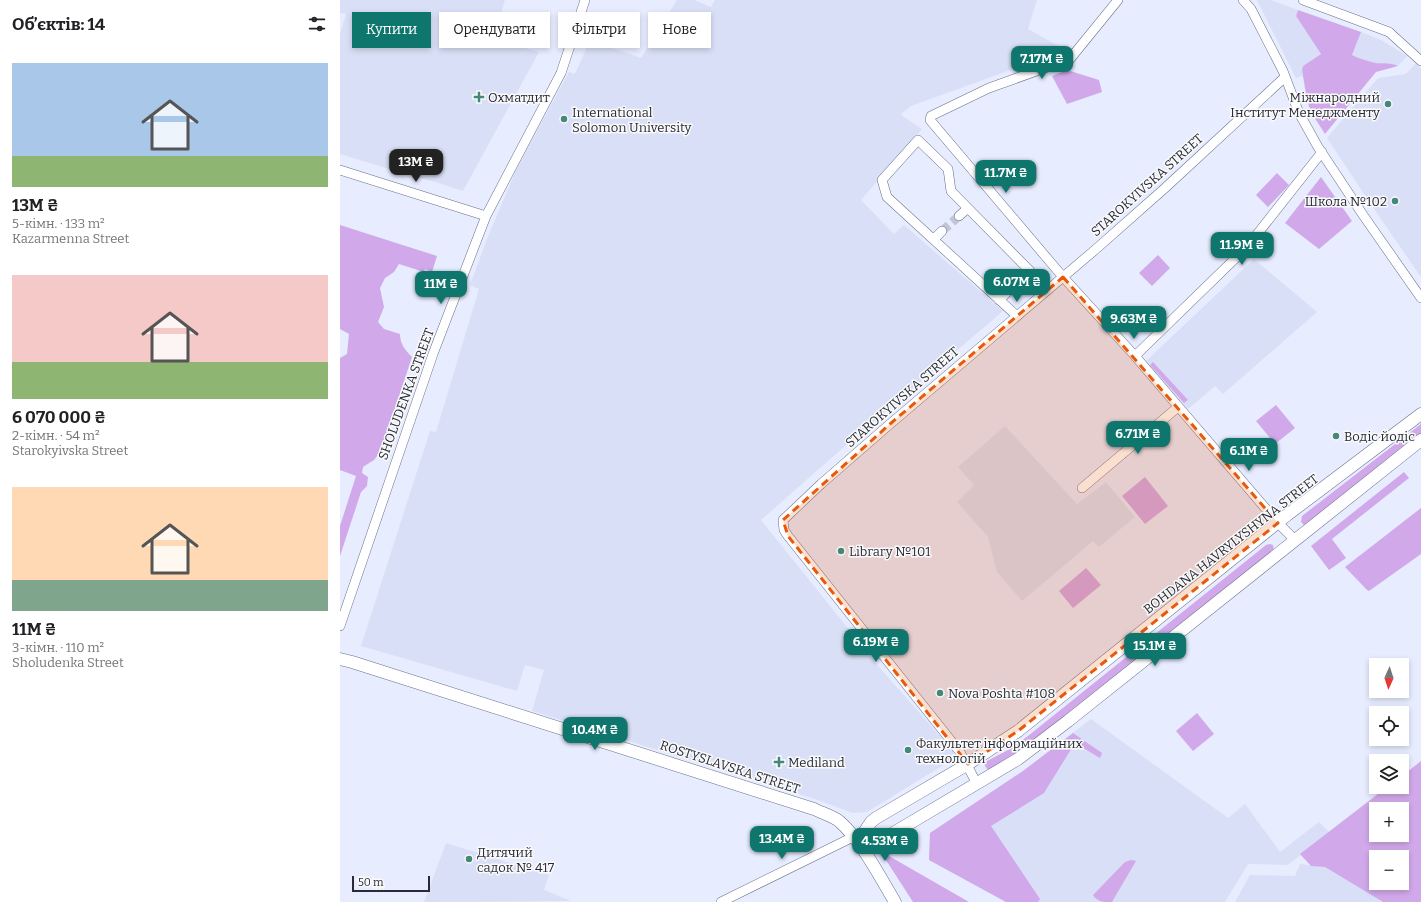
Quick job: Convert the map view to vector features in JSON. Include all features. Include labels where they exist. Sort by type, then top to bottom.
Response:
[{"type":"street","name":"SHOLUDENKA STREET","points":[[340,626],[434,354],[486,216],[564,66],[585,0]]},
{"type":"street","points":[[1118,0],[1070,59],[989,88],[931,116],[930,120],[1063,277],[1135,356],[1278,523],[1295,540]]},
{"type":"street","points":[[1243,0],[1250,9],[1285,77],[1299,113],[1322,152],[1363,215],[1421,298]]},
{"type":"street","points":[[1303,0],[1389,32],[1421,61]]},
{"type":"street","name":"STAROKYIVSKA STREET","points":[[977,784],[968,764],[960,752],[788,536],[784,530],[783,520],[821,484],[890,424],[1165,188],[1285,77]]},
{"type":"street","points":[[999,300],[1030,271],[951,191],[948,169],[918,140],[882,180],[887,197],[934,239],[999,300],[1017,316]]},
{"type":"street","points":[[1135,356],[1247,247],[1322,152]]},
{"type":"street","points":[[340,170],[486,216]]},
{"type":"street","points":[[958,216],[968,208]]},
{"type":"street","points":[[934,239],[942,231]]},
{"type":"street","points":[[1082,488],[1178,407]]},
{"type":"street","name":"BOHDANA HAVRYLYSHYNA STREET","points":[[858,835],[876,818],[968,764],[1018,731],[1278,523],[1421,414]]},
{"type":"street","points":[[722,902],[858,835],[890,835],[1018,759],[1068,721],[1421,440]]},
{"type":"street","name":"ROSTYSLAVSKA STREET","points":[[340,660],[352,662],[814,809],[838,821],[858,835],[895,902]]},
{"type":"highlighted area","points":[[1063,277],[1278,523],[1018,731],[968,764],[788,536],[783,520],[890,424]]},
{"type":"shaded area","points":[[340,0],[505,0],[501,12],[439,12],[439,48],[525,48],[539,52],[463,191],[340,154],[340,34],[346,14],[340,13]]},
{"type":"shaded area","points":[[677,0],[694,0],[711,7],[715,0],[1037,0],[1028,29],[1066,50],[911,106],[901,114],[922,129],[861,200],[894,234],[904,225],[1003,311],[761,520],[879,667],[954,752],[950,761],[867,812],[853,813],[815,799],[532,711],[544,670],[525,665],[517,691],[361,646],[430,431],[436,432],[479,289],[470,285],[487,239],[516,170],[569,72],[574,74],[576,72],[586,48],[613,48],[641,58],[648,47],[648,48],[711,48],[711,12],[670,12]]},
{"type":"shaded area","points":[[1257,0],[1271,0],[1298,10],[1296,16],[1321,54],[1303,66],[1303,76],[1296,78]]},
{"type":"shaded area","points":[[1298,10],[1361,32],[1352,55],[1376,63],[1398,66],[1376,72],[1325,134],[1311,112],[1307,100],[1302,70],[1303,66],[1321,54],[1296,16]]},
{"type":"shaded area","points":[[1361,32],[1381,40],[1407,56],[1398,66],[1390,63],[1377,63],[1352,55]]},
{"type":"shaded area","name":"Міжнародний Інститут Менеджменту","points":[[1416,63],[1421,69],[1421,277],[1327,138],[1378,78],[1406,74]]},
{"type":"shaded area","points":[[1067,70],[1099,80],[1102,92],[1067,104],[1052,76]]},
{"type":"shaded area","points":[[1277,173],[1289,185],[1268,207],[1256,195]]},
{"type":"shaded area","points":[[1321,177],[1352,221],[1319,249],[1285,223]]},
{"type":"shaded area","points":[[340,225],[437,256],[432,272],[425,269],[424,272],[399,264],[394,272],[385,278],[380,288],[384,307],[378,322],[384,329],[400,334],[403,347],[412,357],[381,451],[374,460],[363,467],[362,473],[368,477],[367,486],[361,492],[340,556],[340,526],[356,476],[340,470],[340,358],[347,354],[349,334],[340,329]]},
{"type":"shaded area","points":[[1158,255],[1170,268],[1152,286],[1139,273]]},
{"type":"shaded area","points":[[1254,259],[1317,312],[1223,394],[1215,386],[1188,409],[1145,362]]},
{"type":"shaded area","points":[[1153,362],[1188,400],[1184,403],[1150,365]]},
{"type":"shaded area","points":[[1276,405],[1295,428],[1275,444],[1256,421]]},
{"type":"shaded area","points":[[1421,424],[1421,435],[1305,526],[1301,522],[1302,516]]},
{"type":"shaded area","points":[[1005,426],[1077,504],[1106,482],[1135,517],[1099,547],[1093,541],[1022,601],[997,572],[988,537],[957,502],[974,485],[958,467]]},
{"type":"shaded area","points":[[1404,472],[1409,478],[1332,539],[1346,558],[1329,570],[1311,546]]},
{"type":"shaded area","points":[[1145,477],[1168,506],[1145,524],[1122,496]]},
{"type":"shaded area","points":[[1421,508],[1421,554],[1369,591],[1367,590],[1345,567]]},
{"type":"shaded area","points":[[1266,545],[1273,545],[1274,550],[1037,742],[996,769],[987,769],[984,764],[987,761],[1008,750],[1028,736]]},
{"type":"shaded area","points":[[1086,568],[1101,585],[1073,608],[1059,591]]},
{"type":"shaded area","points":[[1197,713],[1214,734],[1193,751],[1176,731]]},
{"type":"shaded area","points":[[1091,719],[1228,818],[1245,804],[1280,852],[1319,822],[1329,832],[1288,865],[1248,864],[1225,902],[1006,902],[929,860],[930,833],[1023,771]]},
{"type":"shaded area","points":[[1073,733],[1102,753],[1100,758],[1075,743],[1044,793],[991,826],[1040,899],[1038,902],[1006,902],[929,860],[930,833],[1023,771]]},
{"type":"shaded area","points":[[1421,761],[1421,902],[1383,902],[1325,867],[1311,866],[1300,854],[1378,794],[1409,794],[1409,770]]},
{"type":"shaded area","name":"Дитячий садок № 417","points":[[446,843],[549,875],[544,890],[571,901],[424,902]]},
{"type":"shaded area","points":[[889,856],[969,902],[913,902],[884,857]]},
{"type":"shaded area","points":[[1131,860],[1136,861],[1112,902],[1097,899],[1093,895],[1125,862]]},
{"type":"shaded area","points":[[1300,864],[1325,867],[1383,902],[1235,902],[1250,875],[1295,876]]},
{"type":"tunnel","points":[[942,231],[959,216]]},
{"type":"place","name":"Охматдит","points":[[479,97]]},
{"type":"place","name":"Міжнародний Інститут Менеджменту","points":[[1388,104]]},
{"type":"place","name":"International Solomon University","points":[[564,119]]},
{"type":"place","name":"Школа №102","points":[[1395,201]]},
{"type":"place","name":"Водіс йодіс","points":[[1336,436]]},
{"type":"place","name":"Library №101","points":[[841,551]]},
{"type":"place","name":"Nova Poshta #108","points":[[940,693]]},
{"type":"place","name":"Факультет інформаційних технологій","points":[[908,750]]},
{"type":"place","name":"Mediland","points":[[779,762]]},
{"type":"place","name":"Дитячий садок № 417","points":[[469,859]]}]
